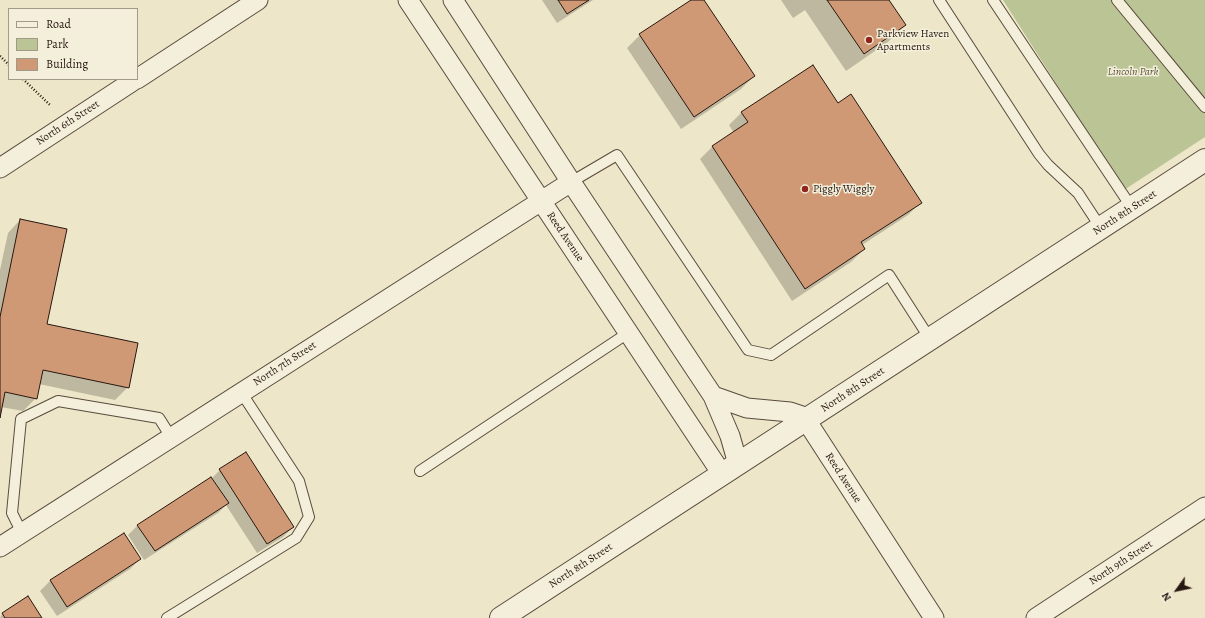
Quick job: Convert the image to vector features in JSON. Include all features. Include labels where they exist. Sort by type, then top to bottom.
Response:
[{"type":"street","name":"North 6th Street","points":[[138,78],[258,0]]},
{"type":"street","name":"Reed Avenue","points":[[408,0],[628,333],[730,469]]},
{"type":"street","points":[[453,0],[570,182],[713,396],[729,432],[730,469]]},
{"type":"street","name":"North 6th Street","points":[[1,164],[135,80]]},
{"type":"street","name":"North 8th Street","points":[[500,618],[1205,160]]},
{"type":"street","name":"North 7th Street","points":[[0,547],[570,182]]},
{"type":"street","points":[[713,396],[747,408],[790,412],[802,416],[806,420]]},
{"type":"street","name":"Reed Avenue","points":[[806,420],[934,618]]},
{"type":"street","name":"North 9th Street","points":[[1036,618],[1205,507]]},
{"type":"lane","points":[[939,0],[1039,154],[1048,165],[1078,193],[1101,228]]},
{"type":"lane","points":[[993,0],[1132,208]]},
{"type":"lane","points":[[1117,0],[1205,106]]},
{"type":"lane","points":[[570,182],[617,155],[748,350],[771,355],[889,275],[930,339]]},
{"type":"lane","points":[[420,471],[628,333]]},
{"type":"lane","points":[[167,618],[296,538],[309,517],[299,481],[241,392]]},
{"type":"lane","points":[[22,533],[12,513],[21,419],[58,401],[159,418],[171,437]]},
{"type":"path","points":[[0,56],[8,64]]},
{"type":"path","points":[[24,80],[50,106]]},
{"type":"green space","name":"Lincoln Park","points":[[1003,0],[1205,0],[1205,137],[1124,190]]},
{"type":"building","points":[[558,0],[589,0],[567,14]]},
{"type":"building","points":[[691,0],[704,0],[755,76],[694,117],[639,34]]},
{"type":"building","name":"Parkview Haven Apartments","points":[[827,0],[889,0],[906,25],[864,54]]},
{"type":"building","points":[[813,65],[838,103],[851,94],[922,203],[861,242],[865,249],[805,289],[712,146],[748,122],[741,112]]},
{"type":"building","points":[[20,219],[67,229],[47,324],[138,343],[129,388],[43,370],[37,399],[5,392],[0,418],[0,317]]},
{"type":"building","points":[[246,452],[294,527],[267,544],[219,469]]},
{"type":"building","points":[[211,477],[229,503],[155,551],[137,525]]},
{"type":"building","points":[[124,533],[141,559],[67,607],[50,580]]},
{"type":"building","points":[[28,596],[42,618],[5,618],[2,613]]},
{"type":"place","name":"Parkview Haven Apartments","points":[[869,40]]},
{"type":"place","name":"Piggly Wiggly","points":[[805,189]]}]
